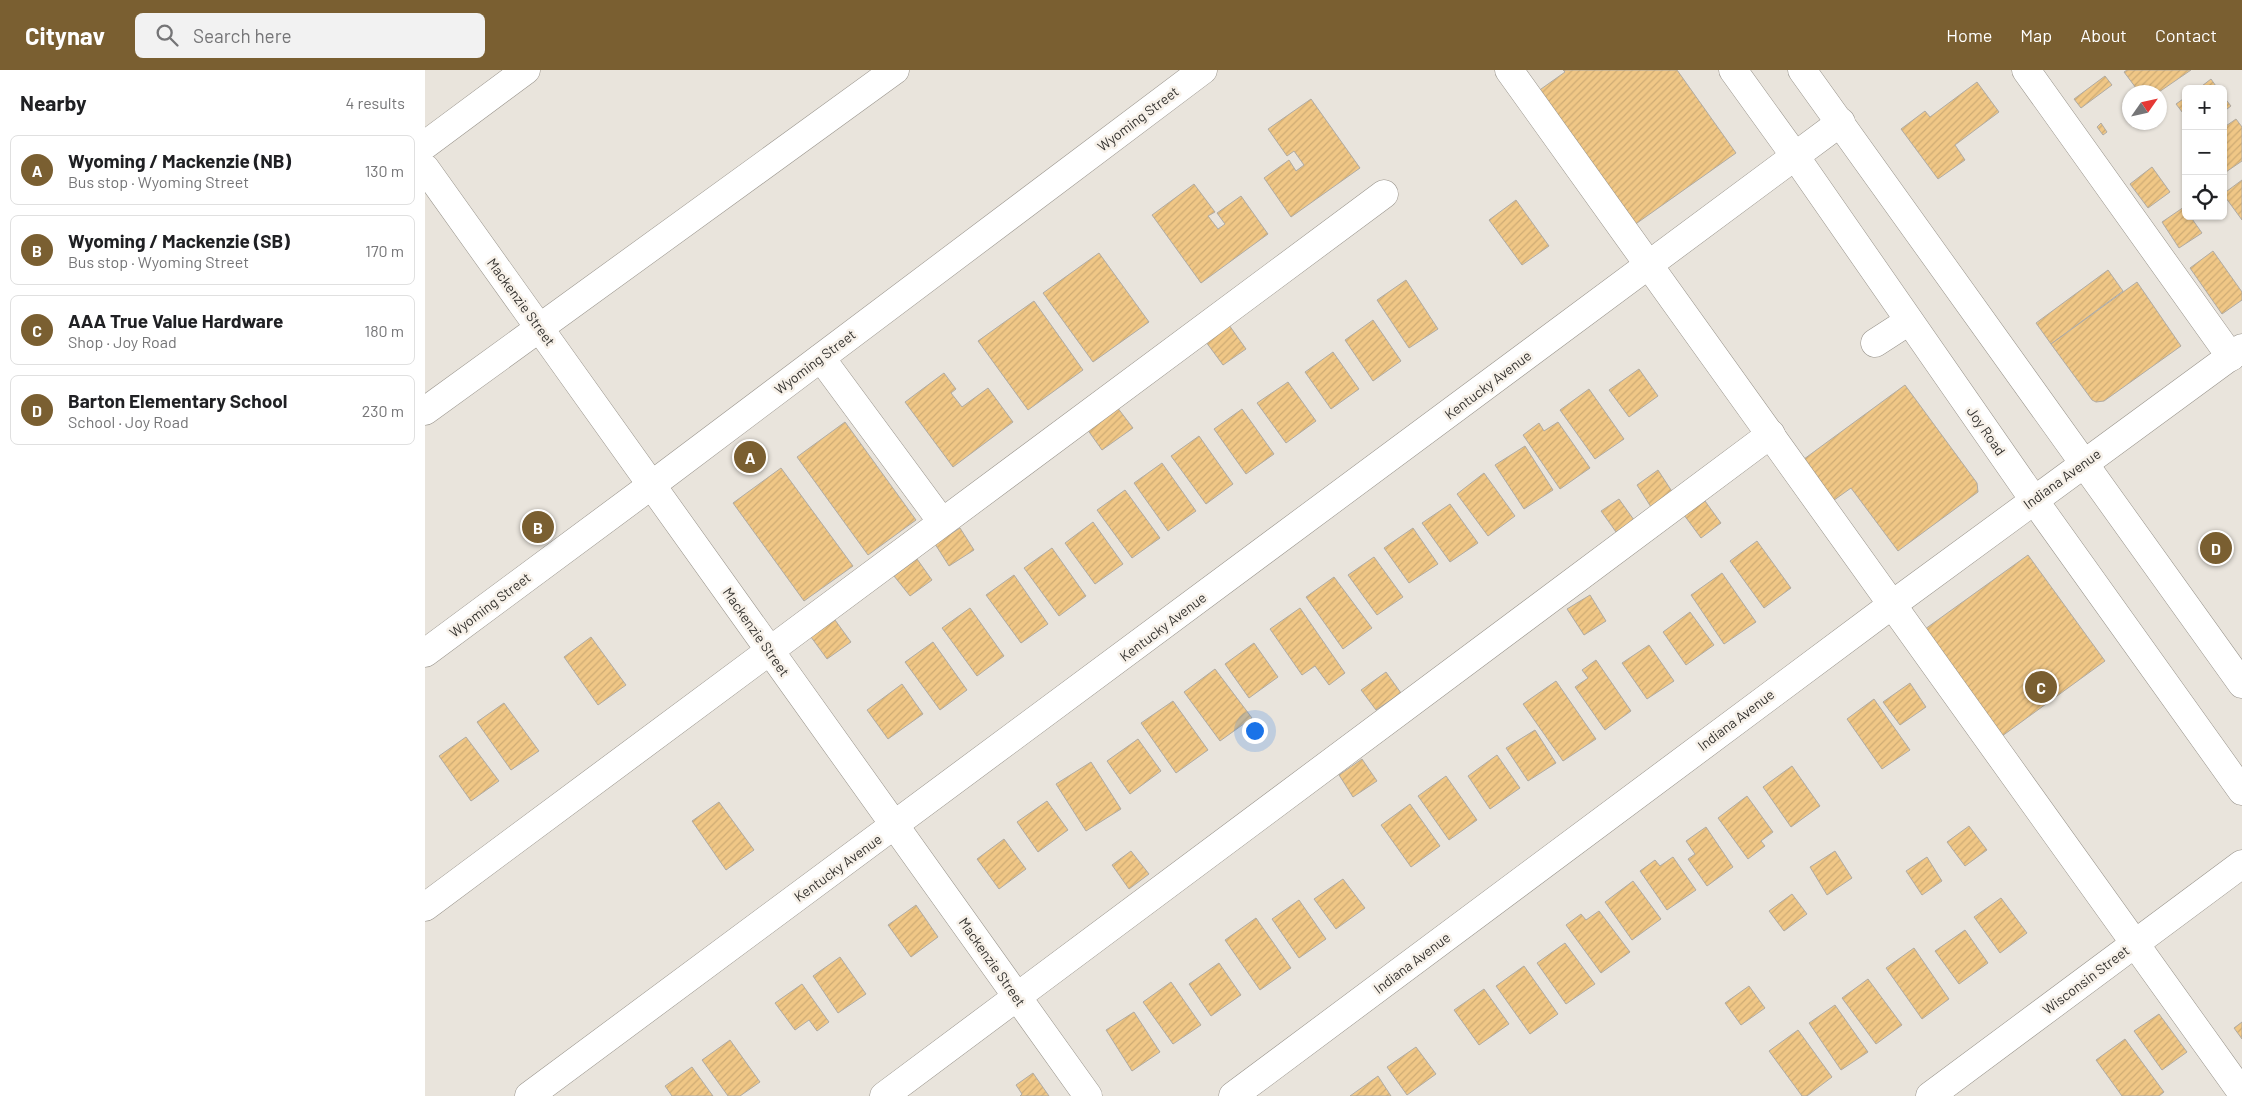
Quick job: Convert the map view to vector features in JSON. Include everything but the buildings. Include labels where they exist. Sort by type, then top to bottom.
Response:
[{"type":"street","points":[[425,145],[526,70]]},
{"type":"street","points":[[425,411],[895,70]]},
{"type":"street","name":"Wyoming Street","points":[[425,653],[1203,70]]},
{"type":"street","points":[[1509,70],[1649,264],[1768,423],[1893,604],[2242,1093]]},
{"type":"street","name":"Joy Road","points":[[1733,70],[1795,156],[2033,500],[2242,791]]},
{"type":"street","points":[[1802,70],[2242,684]]},
{"type":"street","points":[[2026,70],[2236,352]]},
{"type":"street","name":"Kentucky Avenue","points":[[529,1096],[1841,122]]},
{"type":"street","name":"Mackenzie Street","points":[[425,168],[653,484],[1087,1096]]},
{"type":"street","points":[[425,906],[1384,194]]},
{"type":"street","points":[[1875,343],[1909,320]]},
{"type":"street","name":"Indiana Avenue","points":[[1233,1096],[2033,500],[2236,352]]},
{"type":"street","points":[[821,358],[942,522]]},
{"type":"street","points":[[884,1096],[1017,998],[1768,423]]},
{"type":"street","name":"Wisconsin Street","points":[[1930,1096],[2242,864]]},
{"type":"place","name":"Wyoming / Mackenzie (NB)","points":[[750,457]]},
{"type":"place","name":"Wyoming / Mackenzie (SB)","points":[[538,527]]},
{"type":"place","name":"Barton Elementary School","points":[[2216,548]]},
{"type":"place","name":"AAA True Value Hardware","points":[[2041,687]]}]
